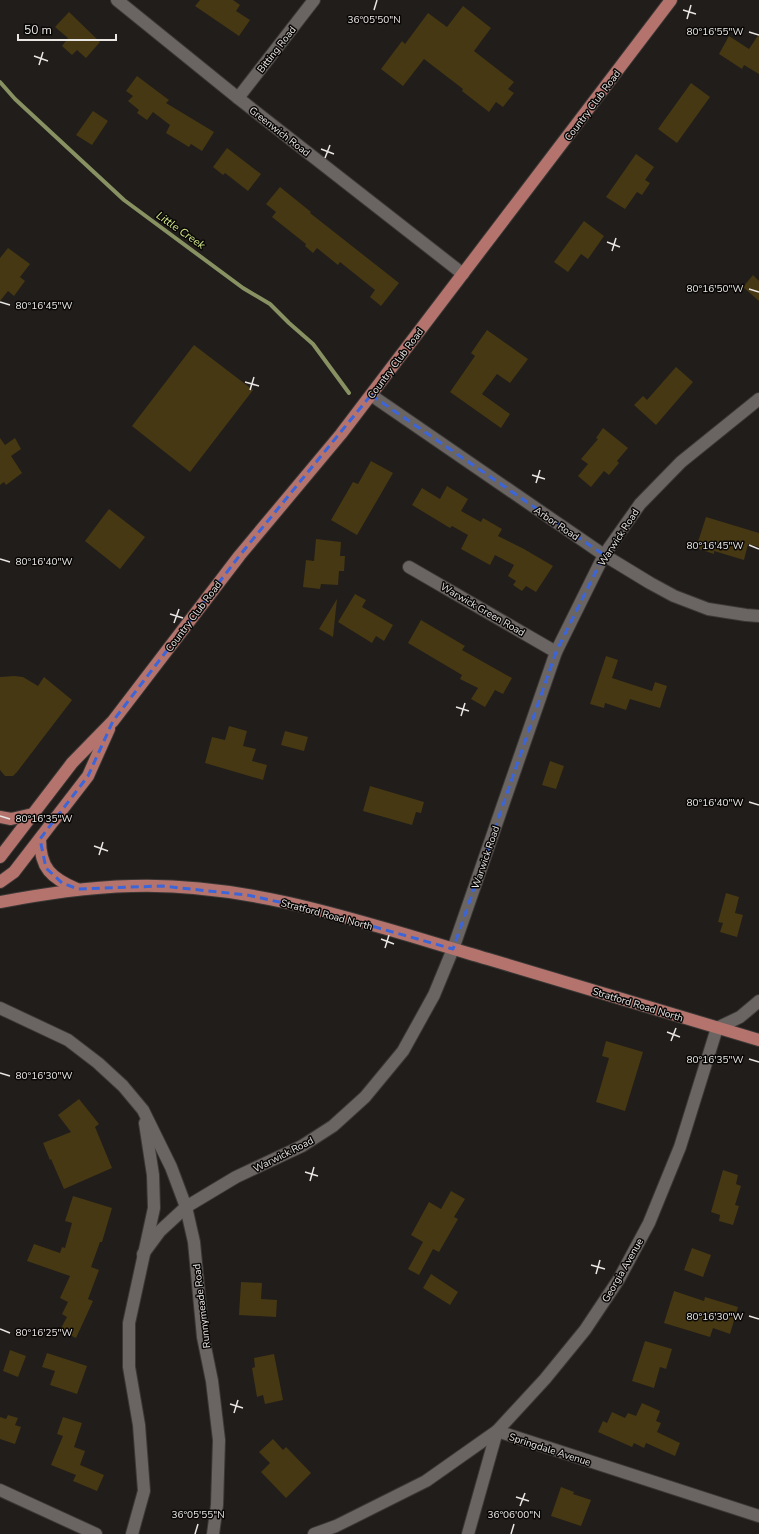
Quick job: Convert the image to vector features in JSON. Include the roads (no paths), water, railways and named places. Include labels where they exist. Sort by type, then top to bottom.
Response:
[{"type":"main road","name":"Country Club Road","points":[[0,857],[72,763],[113,721],[240,555],[341,434],[672,0]]},
{"type":"main road","name":"Country Club Road","points":[[0,882],[14,872],[88,776],[113,721]]},
{"type":"main road","points":[[0,817],[11,819],[33,814]]},
{"type":"main road","points":[[40,839],[41,859],[46,868],[62,883],[78,889]]},
{"type":"main road","name":"Stratford Road North","points":[[0,902],[52,892],[133,886],[162,886],[247,895],[327,913],[759,1040]]},
{"type":"street","name":"Greenwich Road","points":[[117,0],[238,98],[463,274]]},
{"type":"street","name":"Bitting Road","points":[[238,98],[314,0]]},
{"type":"street","name":"Arbor Road","points":[[371,395],[604,555],[650,583],[674,596],[708,609],[759,616]]},
{"type":"street","name":"Warwick Road","points":[[143,1254],[160,1231],[186,1207],[236,1177],[302,1146],[333,1126],[365,1098],[403,1051],[434,995],[453,949],[556,652],[604,555],[640,504],[680,462],[759,399]]},
{"type":"street","name":"Warwick Green Road","points":[[409,567],[556,652]]},
{"type":"street","points":[[718,1028],[740,1017],[759,1001]]},
{"type":"street","name":"Runnymeade Road","points":[[0,1008],[68,1040],[98,1063],[118,1081],[143,1110],[171,1167],[186,1207],[194,1242],[203,1337],[212,1382],[219,1440],[217,1505],[213,1534]]},
{"type":"street","name":"Georgia Avenue","points":[[468,1534],[497,1431],[544,1379],[585,1330],[619,1279],[649,1223],[680,1147],[718,1028]]},
{"type":"street","points":[[132,1534],[144,1491],[139,1426],[129,1367],[129,1323],[154,1208],[153,1175],[143,1110]]},
{"type":"street","name":"Springdale Avenue","points":[[314,1534],[336,1526],[426,1481],[497,1431],[759,1516]]},
{"type":"street","points":[[0,1490],[96,1534]]},
{"type":"waterway","name":"Little Creek","points":[[0,82],[15,99],[124,200],[243,288],[270,304],[313,344],[349,393]]}]
